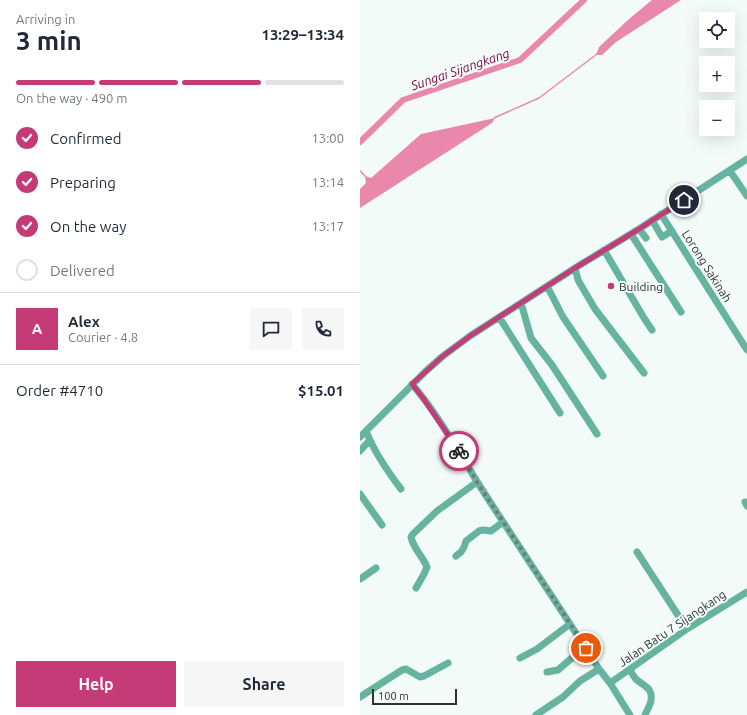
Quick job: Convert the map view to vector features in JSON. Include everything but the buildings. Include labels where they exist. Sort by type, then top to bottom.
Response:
[{"type":"street","points":[[360,437],[412,384],[443,356],[470,336],[747,159]]},
{"type":"street","points":[[730,170],[747,196]]},
{"type":"street","name":"Lorong Sakinah","points":[[661,214],[747,350]]},
{"type":"street","points":[[652,220],[662,237],[672,231]]},
{"type":"street","points":[[639,229],[646,238]]},
{"type":"street","points":[[631,234],[681,312]]},
{"type":"street","points":[[604,250],[652,330]]},
{"type":"street","points":[[575,268],[578,280],[595,309],[644,373]]},
{"type":"street","points":[[547,286],[563,316],[603,376]]},
{"type":"street","points":[[521,303],[531,338],[552,364],[597,434]]},
{"type":"street","points":[[499,317],[560,413]]},
{"type":"street","points":[[412,384],[454,443],[477,482],[630,715]]},
{"type":"street","points":[[366,431],[391,476],[401,489]]},
{"type":"street","points":[[360,450],[370,440]]},
{"type":"street","points":[[416,588],[427,567],[411,537],[437,511],[477,482]]},
{"type":"street","points":[[360,494],[382,525]]},
{"type":"street","points":[[456,556],[461,552],[466,540],[479,531],[491,530],[503,522]]},
{"type":"street","points":[[637,552],[687,629]]},
{"type":"street","points":[[360,579],[376,568]]},
{"type":"street","name":"Jalan Batu 7 Sijangkang","points":[[610,683],[687,629],[747,592]]},
{"type":"street","points":[[520,658],[537,649],[570,624]]},
{"type":"street","points":[[547,672],[558,670],[586,648]]},
{"type":"street","points":[[360,697],[402,670],[406,669],[420,677],[448,663]]},
{"type":"street","points":[[536,715],[563,697],[580,681],[599,669]]},
{"type":"street","points":[[630,670],[636,680],[646,686],[650,691],[651,700],[645,715]]},
{"type":"shaded area","points":[[652,0],[681,0],[616,42],[602,55],[596,55],[599,47]]},
{"type":"shaded area","points":[[495,118],[492,123],[360,208],[360,189],[366,183],[365,176],[371,178],[421,134]]},
{"type":"waterway","name":"Sungai Sijangkang","points":[[360,142],[403,100],[520,60],[584,0]]},
{"type":"waterway","points":[[494,118],[539,98],[597,54]]},
{"type":"waterway","points":[[360,171],[365,176]]},
{"type":"way so far","points":[[459,451],[477,482],[586,648]]},
{"type":"place","name":"Building","points":[[611,286]]},
{"type":"route","points":[[459,451],[412,384],[426,370],[470,336],[684,200]]}]
